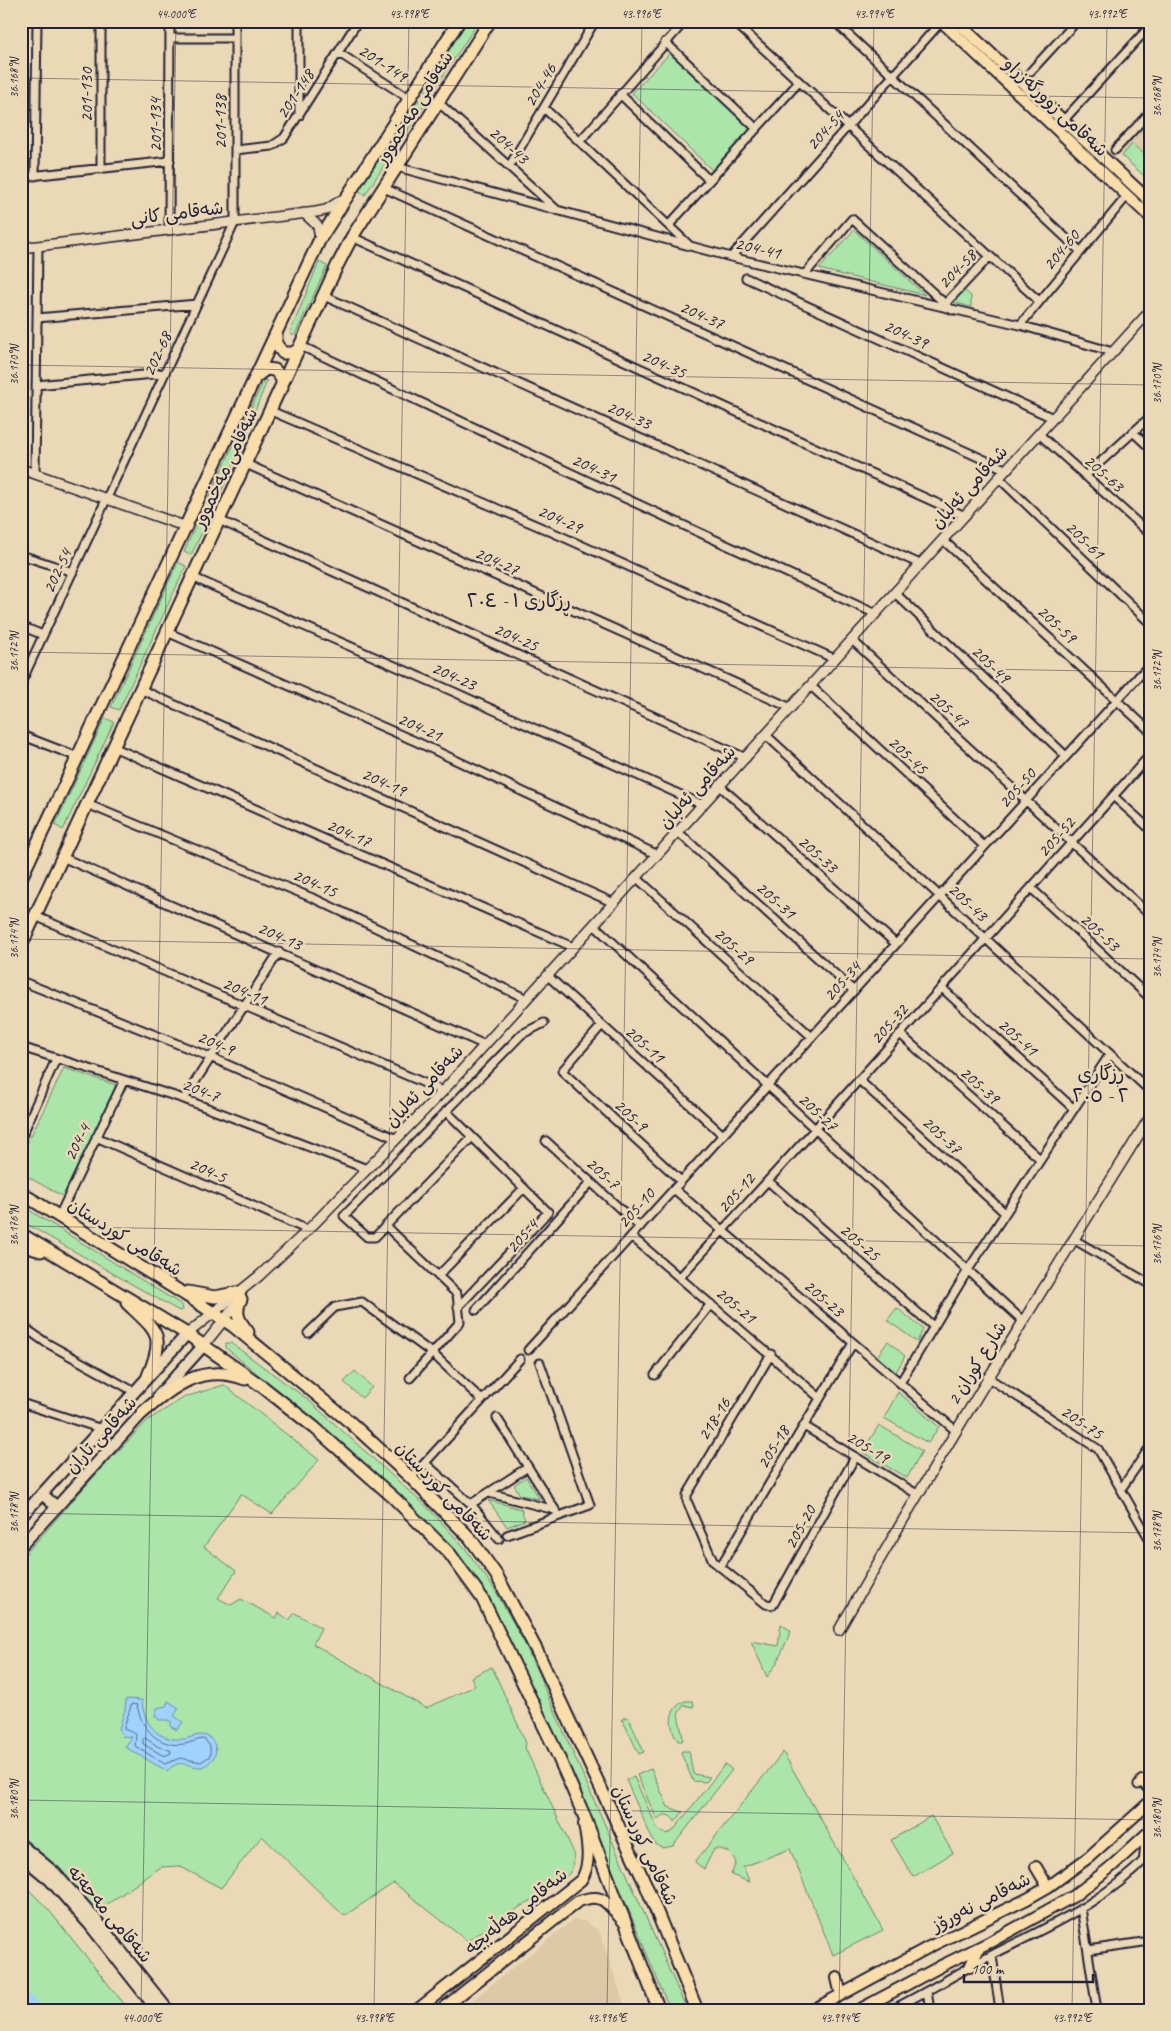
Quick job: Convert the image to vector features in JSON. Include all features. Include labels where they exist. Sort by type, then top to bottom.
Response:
[{"type":"highway","name":"شەقامی مەخموور","points":[[21,878],[187,527],[320,239],[459,21]]},
{"type":"highway","name":"شەقامی مەخموور","points":[[22,944],[166,632],[352,238],[490,21]]},
{"type":"highway","points":[[276,335],[276,344],[283,353],[292,353],[301,346]]},
{"type":"highway","points":[[257,376],[266,369],[275,370],[282,379],[281,390]]},
{"type":"highway","name":"شەقامی کوردستان","points":[[21,1193],[224,1319],[351,1423],[411,1478],[470,1538],[497,1576],[536,1649],[645,1883],[697,2010]]},
{"type":"highway","points":[[21,1234],[204,1344],[263,1388],[315,1428],[394,1498],[450,1554],[482,1598],[550,1739],[583,1814],[658,2010]]},
{"type":"highway","points":[[21,1245],[57,1256]]},
{"type":"highway","points":[[164,1281],[177,1288],[208,1297],[240,1296],[237,1312],[238,1320],[267,1353]]},
{"type":"highway","points":[[113,1289],[154,1328],[156,1352],[148,1376]]},
{"type":"highway","points":[[142,1414],[178,1385],[202,1375],[231,1374],[263,1388]]},
{"type":"highway","points":[[642,1966],[645,1990],[652,2010]]},
{"type":"main road","name":"شەقامی زوورگەزراو","points":[[956,21],[1006,75],[1150,217]]},
{"type":"main road","name":"شەقامی زوورگەزراو","points":[[941,22],[1062,122],[1150,201]]},
{"type":"main road","name":"شەقامی تاران","points":[[21,1517],[187,1334]]},
{"type":"main road","name":"شەقامی تاران","points":[[21,1546],[204,1344]]},
{"type":"main road","points":[[42,1494],[57,1507]]},
{"type":"main road","points":[[1143,1780],[1150,1789]]},
{"type":"main road","name":"شەقامی نەورۆز","points":[[813,2010],[928,1947],[1048,1887],[1089,1857],[1150,1802]]},
{"type":"main road","name":"شەقامی هەڵەبجە","points":[[418,2010],[581,1880],[587,1867],[588,1851],[583,1814]]},
{"type":"main road","points":[[1147,1857],[1148,1833]]},
{"type":"main road","name":"شەقامی نەورۆز","points":[[860,2010],[1074,1896],[1106,1872],[1148,1833]]},
{"type":"main road","name":"شەقامی مەحەتە","points":[[21,1845],[55,1873],[94,1917],[168,2010]]},
{"type":"main road","name":"شەقامی مەحەتە","points":[[21,1856],[50,1880],[89,1924],[157,2010]]},
{"type":"main road","points":[[1036,1867],[1048,1887]]},
{"type":"main road","name":"شەقامی هەڵەبجە","points":[[442,2010],[576,1902],[591,1896],[605,1901],[626,1925]]},
{"type":"main road","points":[[970,1967],[979,1948]]},
{"type":"main road","points":[[492,1951],[501,1962]]},
{"type":"main road","points":[[838,1978],[841,1995]]},
{"type":"street","points":[[35,176],[37,21]]},
{"type":"street","name":"201-130","points":[[101,21],[101,168]]},
{"type":"street","name":"201-134","points":[[169,229],[170,21]]},
{"type":"street","name":"201-138","points":[[235,21],[235,222]]},
{"type":"street","points":[[299,21],[299,116]]},
{"type":"street","name":"201-148","points":[[235,150],[267,147],[277,144],[284,138],[358,21]]},
{"type":"street","name":"204-46","points":[[510,165],[596,21]]},
{"type":"street","points":[[580,141],[684,21]]},
{"type":"street","points":[[733,21],[848,128],[1039,300]]},
{"type":"street","points":[[834,21],[1080,251]]},
{"type":"street","points":[[1031,71],[1077,21]]},
{"type":"street","name":"204-54","points":[[731,257],[941,22]]},
{"type":"street","points":[[1062,122],[1150,26]]},
{"type":"street","points":[[170,38],[235,38]]},
{"type":"street","points":[[665,42],[756,128]]},
{"type":"street","name":"201-149","points":[[339,53],[410,99]]},
{"type":"street","points":[[669,225],[798,82]]},
{"type":"street","points":[[620,94],[710,180]]},
{"type":"street","name":"204-43","points":[[438,102],[558,210]]},
{"type":"street","points":[[544,108],[691,246]]},
{"type":"street","points":[[1115,150],[1150,112]]},
{"type":"street","points":[[21,177],[170,161]]},
{"type":"street","name":"204-41","points":[[397,167],[731,257],[1020,325],[1113,352]]},
{"type":"street","name":"204-37","points":[[384,188],[1006,470]]},
{"type":"street","name":"204-60","points":[[1020,325],[1127,196]]},
{"type":"street","name":"شەقامی کانی","points":[[21,248],[326,210],[345,198]]},
{"type":"street","points":[[304,213],[314,221],[320,232],[320,239]]},
{"type":"street","points":[[805,274],[852,219],[952,310]]},
{"type":"street","name":"202-68","points":[[107,499],[235,222]]},
{"type":"street","name":"204-35","points":[[352,238],[964,516]]},
{"type":"street","points":[[36,474],[38,246]]},
{"type":"street","name":"204-58","points":[[945,304],[990,256]]},
{"type":"street","name":"204-39","points":[[746,278],[1053,418]]},
{"type":"street","name":"204-33","points":[[324,296],[920,564]]},
{"type":"street","points":[[37,318],[197,304]]},
{"type":"street","name":"شەقامی ئەلبان","points":[[204,1344],[240,1296],[308,1230],[443,1091],[1150,311]]},
{"type":"street","name":"204-31","points":[[301,346],[876,614]]},
{"type":"street","points":[[36,385],[165,373]]},
{"type":"street","name":"204-29","points":[[271,411],[554,533],[835,660]]},
{"type":"street","points":[[1085,476],[1150,417]]},
{"type":"street","points":[[1133,432],[1150,448]]},
{"type":"street","name":"205-63","points":[[1039,434],[1150,534]]},
{"type":"street","name":"204-27","points":[[246,464],[791,708]]},
{"type":"street","points":[[21,469],[187,527]]},
{"type":"street","name":"205-61","points":[[999,478],[1150,623]]},
{"type":"street","name":"202-54","points":[[21,683],[107,499]]},
{"type":"street","name":"204-25","points":[[219,520],[746,758]]},
{"type":"street","name":"205-59","points":[[943,540],[1150,730]]},
{"type":"street","points":[[21,555],[73,572]]},
{"type":"street","name":"204-23","points":[[192,578],[470,699],[703,805]]},
{"type":"street","name":"205-49","points":[[895,593],[1066,756]]},
{"type":"street","points":[[21,626],[44,635]]},
{"type":"street","name":"204-21","points":[[166,632],[417,742],[658,855]]},
{"type":"street","name":"205-47","points":[[852,640],[1150,915]]},
{"type":"street","name":"205-50","points":[[939,896],[1150,664]]},
{"type":"street","name":"205-45","points":[[811,686],[984,846]]},
{"type":"street","name":"204-19","points":[[140,689],[614,903]]},
{"type":"street","points":[[21,735],[78,757]]},
{"type":"street","name":"205-43","points":[[766,736],[1150,1091]]},
{"type":"street","name":"204-17","points":[[113,747],[573,947]]},
{"type":"street","name":"205-52","points":[[986,939],[1150,755]]},
{"type":"street","name":"205-33","points":[[720,786],[896,944]]},
{"type":"street","points":[[1113,796],[1150,830]]},
{"type":"street","name":"204-15","points":[[87,804],[315,899],[527,999]]},
{"type":"street","name":"205-31","points":[[678,832],[854,990]]},
{"type":"street","name":"204-13","points":[[62,857],[485,1045]]},
{"type":"street","name":"205-29","points":[[637,878],[812,1037]]},
{"type":"street","name":"205-53","points":[[1031,888],[1150,998]]},
{"type":"street","name":"205-34","points":[[767,1086],[939,896]]},
{"type":"street","name":"204-11","points":[[35,916],[443,1091]]},
{"type":"street","name":"205-27","points":[[594,925],[1022,1321]]},
{"type":"street","name":"205-32","points":[[815,1129],[986,939]]},
{"type":"street","points":[[184,1099],[279,952]]},
{"type":"street","name":"205-11","points":[[548,976],[723,1135]]},
{"type":"street","name":"204-9","points":[[21,981],[210,1057],[397,1139]]},
{"type":"street","name":"205-41","points":[[942,988],[1074,1109]]},
{"type":"street","points":[[472,1137],[375,1238],[367,1237],[344,1216],[522,1034],[544,1023]]},
{"type":"street","name":"205-9","points":[[602,1025],[562,1071],[681,1181]]},
{"type":"street","name":"205-39","points":[[900,1034],[1040,1159]]},
{"type":"street","name":"204-7","points":[[21,1047],[184,1099],[367,1169]]},
{"type":"street","points":[[900,1382],[968,1270],[1110,1054]]},
{"type":"street","points":[[21,1138],[56,1059]]},
{"type":"street","name":"204-4","points":[[59,1216],[124,1080]]},
{"type":"street","name":"205-37","points":[[859,1080],[1005,1213]]},
{"type":"street","name":"205-10","points":[[528,1350],[767,1086]]},
{"type":"street","points":[[446,1111],[548,1212],[458,1307]]},
{"type":"street","name":"شارع كوران 2","points":[[838,1630],[987,1377],[1150,1117]]},
{"type":"street","name":"205-12","points":[[680,1277],[815,1129]]},
{"type":"street","name":"204-5","points":[[96,1137],[308,1230]]},
{"type":"street","name":"205-7","points":[[546,1141],[640,1227]]},
{"type":"street","name":"205-25","points":[[768,1181],[934,1326]]},
{"type":"street","name":"205-4","points":[[476,1310],[590,1182]]},
{"type":"street","points":[[438,1276],[524,1188]]},
{"type":"street","name":"205-23","points":[[674,1189],[955,1430]]},
{"type":"street","points":[[386,1226],[456,1294],[460,1322],[410,1378]]},
{"type":"street","name":"205-21","points":[[632,1236],[772,1354],[820,1398]]},
{"type":"street","points":[[1073,1239],[1150,1284]]},
{"type":"street","name":"شەقامی ئەلبان","points":[[187,1334],[213,1312],[240,1296]]},
{"type":"street","points":[[308,1333],[335,1307],[362,1302],[432,1353],[482,1400]]},
{"type":"street","points":[[655,1375],[711,1304]]},
{"type":"street","points":[[21,1325],[45,1342],[134,1392]]},
{"type":"street","name":"205-18","points":[[720,1567],[853,1342]]},
{"type":"street","name":"218-16","points":[[720,1567],[713,1562],[687,1502],[687,1495],[772,1354]]},
{"type":"street","points":[[411,1478],[520,1359]]},
{"type":"street","points":[[507,1535],[557,1513],[590,1505],[540,1364]]},
{"type":"street","name":"205-75","points":[[987,1377],[1098,1449],[1150,1540]]},
{"type":"street","points":[[21,1403],[102,1429]]},
{"type":"street","points":[[497,1418],[557,1513]]},
{"type":"street","name":"205-19","points":[[804,1426],[917,1494]]},
{"type":"street","points":[[1121,1489],[1150,1447]]},
{"type":"street","name":"205-20","points":[[720,1567],[766,1604],[774,1604],[855,1457]]},
{"type":"street","points":[[425,1463],[471,1504],[499,1539]]},
{"type":"street","points":[[471,1504],[528,1467]]},
{"type":"street","points":[[489,1493],[557,1513]]},
{"type":"street","points":[[891,2010],[970,1967],[1055,1925],[1106,1892],[1147,1857]]},
{"type":"street","points":[[1081,1908],[1097,2010]]},
{"type":"street","points":[[1088,1950],[1150,1941]]},
{"type":"street","points":[[992,1956],[1000,2010]]},
{"type":"street","points":[[927,1991],[930,2010]]},
{"type":"shaded area","points":[[1150,118],[1150,181],[1119,153]]},
{"type":"shaded area","points":[[573,1920],[585,1921],[599,1931],[626,2010],[460,2010]]},
{"type":"green space","points":[[468,21],[479,21],[431,94],[424,89]]},
{"type":"green space","points":[[670,53],[751,129],[712,170],[632,93]]},
{"type":"green space","points":[[418,100],[424,105],[403,138],[395,133]]},
{"type":"green space","points":[[1132,144],[1150,159],[1150,169],[1143,175],[1122,156]]},
{"type":"green space","points":[[387,145],[394,150],[365,195],[358,190]]},
{"type":"green space","points":[[854,230],[925,295],[819,269]]},
{"type":"green space","points":[[319,262],[327,266],[295,335],[291,335],[290,333]]},
{"type":"green space","points":[[964,290],[971,296],[971,307],[953,302]]},
{"type":"green space","points":[[264,380],[267,381],[216,503],[208,499]]},
{"type":"green space","points":[[198,520],[206,524],[191,555],[184,552]]},
{"type":"green space","points":[[178,562],[186,566],[119,710],[111,707]]},
{"type":"green space","points":[[105,718],[114,722],[63,830],[55,825]]},
{"type":"green space","points":[[64,1068],[116,1085],[64,1197],[21,1173],[21,1156]]},
{"type":"green space","points":[[21,1205],[182,1305],[183,1310],[179,1311],[21,1221]]},
{"type":"green space","points":[[897,1308],[923,1329],[917,1342],[887,1320]]},
{"type":"green space","points":[[888,1341],[905,1356],[895,1374],[876,1358]]},
{"type":"green space","points":[[226,1343],[231,1343],[307,1399],[429,1509],[465,1548],[495,1590],[524,1642],[687,2010],[670,2010],[597,1833],[514,1648],[486,1597],[300,1409],[226,1348]]},
{"type":"green space","points":[[355,1371],[372,1387],[362,1398],[344,1382]]},
{"type":"green space","points":[[224,1385],[319,1460],[272,1514],[241,1494],[204,1547],[236,1571],[218,1598],[231,1605],[241,1599],[276,1618],[279,1613],[289,1620],[295,1613],[321,1628],[313,1644],[426,1708],[475,1686],[471,1677],[492,1667],[526,1743],[525,1748],[573,1851],[573,1866],[565,1878],[467,1941],[394,1883],[344,1916],[262,1836],[221,1888],[179,1866],[161,1867],[96,1912],[21,1845],[21,1559],[98,1472],[148,1420],[185,1397]]},
{"type":"green space","points":[[898,1392],[939,1427],[928,1443],[884,1418]]},
{"type":"green space","points":[[879,1425],[922,1451],[907,1478],[862,1452]]},
{"type":"green space","points":[[526,1477],[540,1499],[520,1495],[514,1485]]},
{"type":"green space","points":[[488,1500],[521,1509],[525,1520],[507,1527]]},
{"type":"green space","points":[[781,1624],[791,1631],[777,1663],[767,1677],[751,1641],[778,1646]]},
{"type":"green space","points":[[685,1701],[692,1701],[694,1704],[693,1707],[684,1705],[678,1714],[683,1738],[682,1741],[678,1741],[671,1719],[675,1709]]},
{"type":"green space","points":[[628,1717],[644,1752],[639,1754],[622,1719]]},
{"type":"green space","points":[[682,1751],[689,1751],[693,1774],[710,1777],[706,1782],[693,1781],[681,1753]]},
{"type":"green space","points":[[783,1752],[883,1930],[833,1955],[790,1849],[743,1867],[750,1882],[731,1875],[736,1862],[724,1850],[714,1849],[704,1869],[695,1862]]},
{"type":"green space","points":[[725,1764],[732,1770],[673,1846],[663,1848],[654,1843],[626,1780],[634,1777],[658,1830],[667,1833],[673,1831]]},
{"type":"green space","points":[[651,1769],[668,1807],[683,1812],[675,1822],[667,1815],[657,1820],[637,1775]]},
{"type":"green space","points":[[931,1816],[953,1853],[913,1877],[891,1840]]},
{"type":"green space","points":[[21,1882],[48,1909],[129,2010],[21,2010]]},
{"type":"water","points":[[126,1699],[142,1700],[145,1716],[153,1729],[159,1734],[174,1739],[202,1735],[209,1737],[213,1741],[216,1750],[213,1758],[201,1767],[176,1764],[167,1771],[125,1747],[132,1737],[122,1736],[119,1728],[125,1710]]},
{"type":"water","points":[[168,1701],[179,1708],[174,1716],[183,1722],[177,1730],[170,1726],[172,1722],[159,1720],[155,1715],[157,1708],[166,1706]]},
{"type":"waterway","points":[[21,1993],[38,2010]]},
{"type":"district","name":"ڕزگاری ١ - ٢٠٤","points":[[519,601]]},
{"type":"district","name":"ڕزگاری ٢ - ٢٠٥","points":[[1101,1085]]}]
